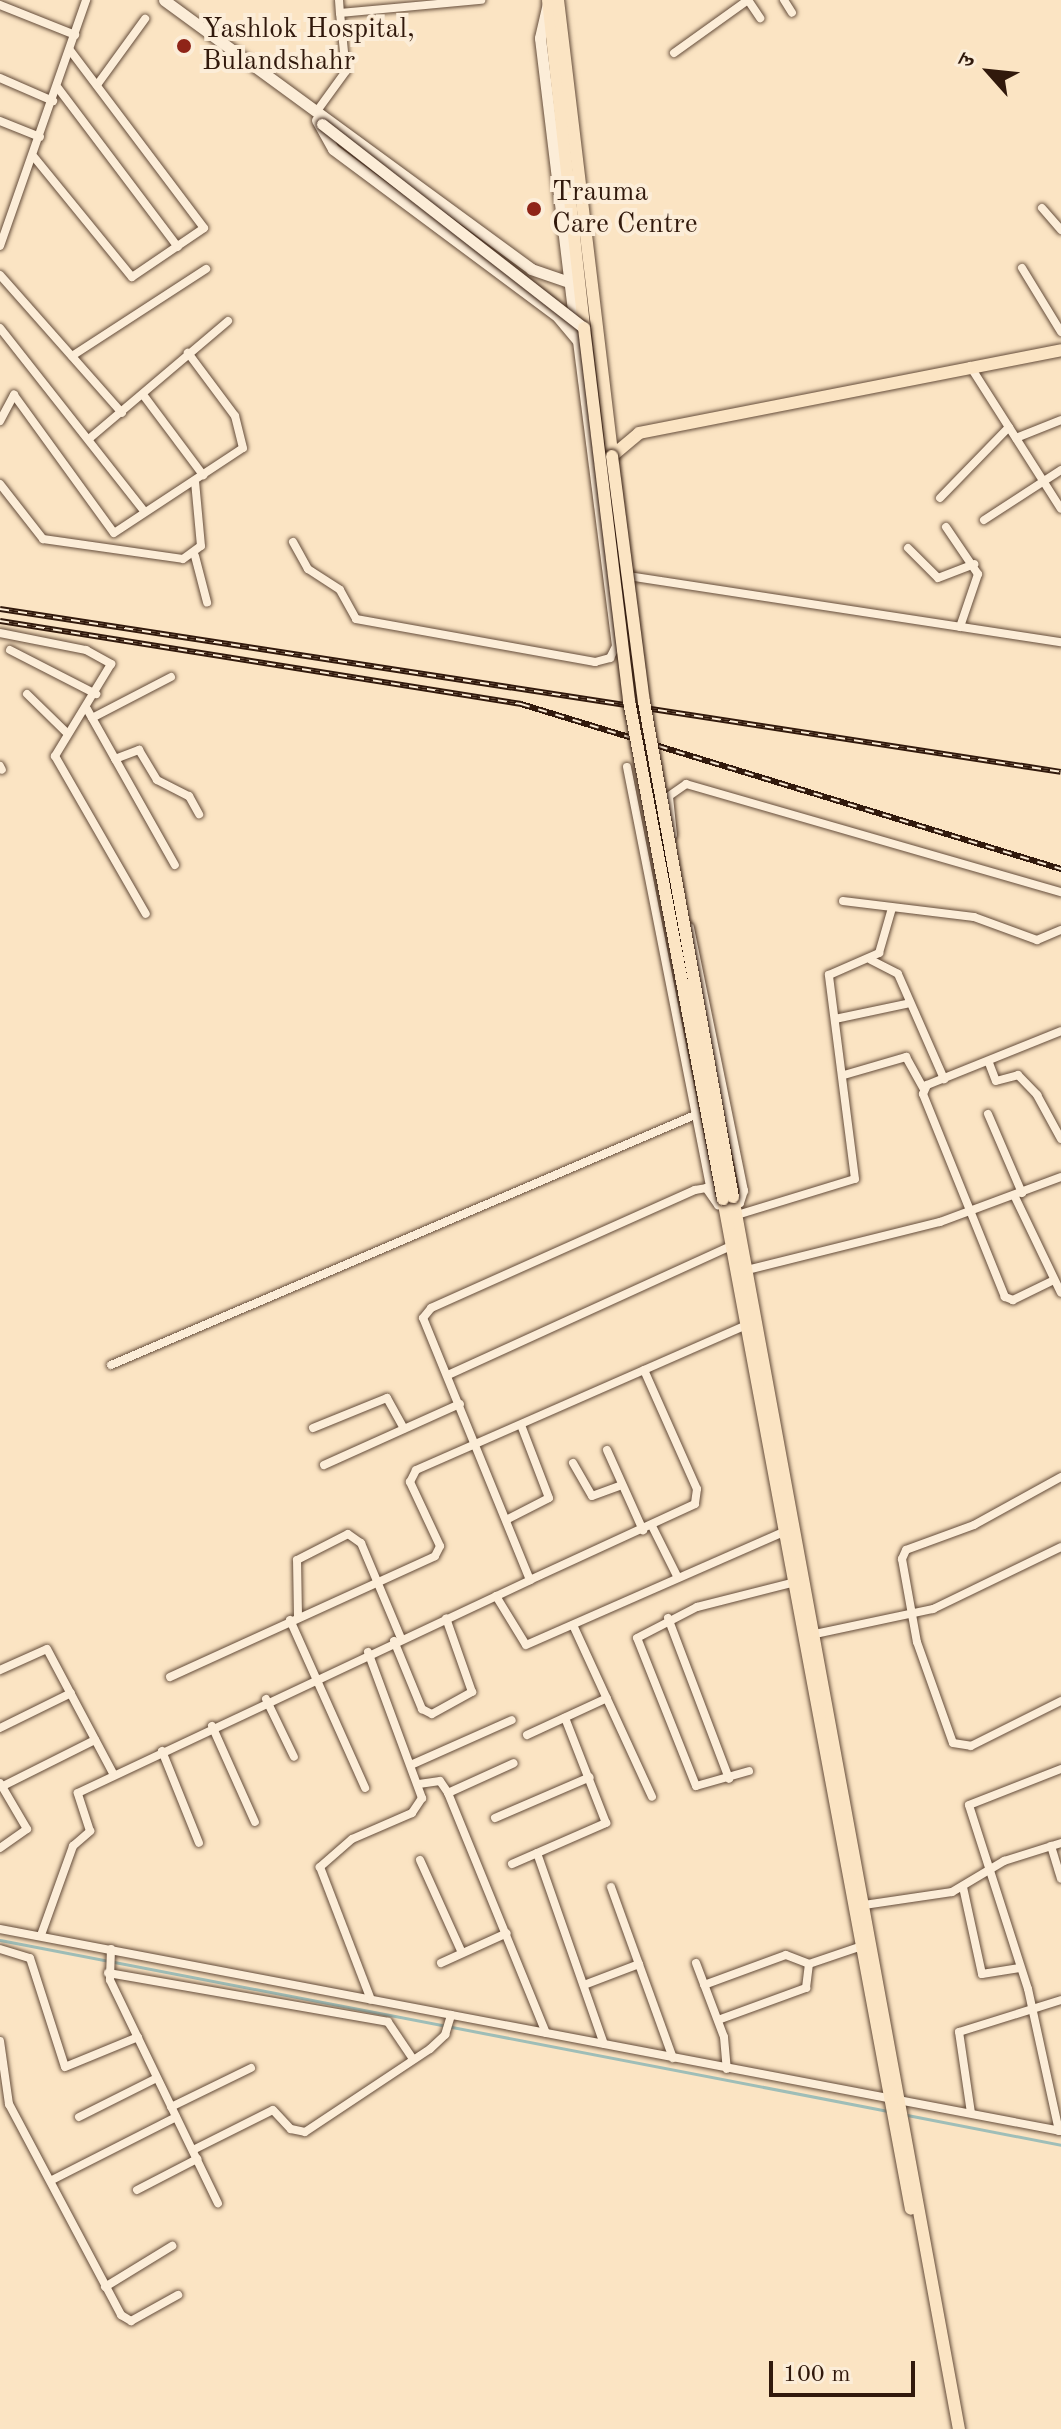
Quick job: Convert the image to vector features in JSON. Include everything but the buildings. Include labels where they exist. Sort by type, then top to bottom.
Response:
[{"type":"main road","points":[[551,1],[584,328],[629,701],[664,919],[747,1270],[864,1905],[951,2429]]},
{"type":"main road","points":[[551,1],[644,702],[731,1205],[733,1245],[862,1946],[959,2429]]},
{"type":"main road","points":[[612,456],[639,433],[1061,350]]},
{"type":"street","points":[[0,246],[34,157],[86,0]]},
{"type":"street","points":[[152,0],[531,269],[569,282]]},
{"type":"street","points":[[164,0],[584,328]]},
{"type":"street","points":[[319,119],[346,71],[339,0]]},
{"type":"street","points":[[340,13],[481,0]]},
{"type":"street","points":[[674,53],[748,0],[760,18]]},
{"type":"street","points":[[784,0],[792,13]]},
{"type":"street","points":[[293,542],[308,569],[340,590],[356,619],[595,662],[610,658],[616,646],[540,38],[551,1]]},
{"type":"street","points":[[0,5],[75,35]]},
{"type":"street","points":[[97,85],[145,19]]},
{"type":"street","points":[[34,157],[129,276],[178,247],[203,224],[70,50]]},
{"type":"street","points":[[0,78],[53,101]]},
{"type":"street","points":[[58,88],[178,247]]},
{"type":"street","points":[[319,119],[333,149],[558,317],[577,340]]},
{"type":"street","points":[[0,121],[40,137]]},
{"type":"street","points":[[1042,208],[1061,230]]},
{"type":"street","points":[[1022,268],[1061,332]]},
{"type":"street","points":[[72,356],[206,269]]},
{"type":"street","points":[[2,276],[122,413]]},
{"type":"street","points":[[203,475],[144,396],[143,385],[228,321]]},
{"type":"street","points":[[0,328],[90,438],[145,512]]},
{"type":"street","points":[[0,421],[14,395],[110,533],[195,481],[243,445],[235,416],[188,353]]},
{"type":"street","points":[[970,366],[1061,509]]},
{"type":"street","points":[[90,438],[144,396]]},
{"type":"street","points":[[1016,438],[1061,420]]},
{"type":"street","points":[[940,498],[1009,427]]},
{"type":"street","points":[[984,520],[1061,470]]},
{"type":"street","points":[[195,481],[201,546],[195,556],[207,602]]},
{"type":"street","points":[[0,484],[43,539],[195,556]]},
{"type":"street","points":[[946,527],[974,564],[977,583],[960,627]]},
{"type":"street","points":[[908,548],[938,578],[974,564]]},
{"type":"street","points":[[628,576],[1061,642]]},
{"type":"street","points":[[0,633],[105,657],[111,668],[55,756],[146,914]]},
{"type":"street","points":[[10,650],[96,694]]},
{"type":"street","points":[[92,718],[171,677]]},
{"type":"street","points":[[27,694],[68,734]]},
{"type":"street","points":[[87,709],[175,865]]},
{"type":"street","points":[[115,759],[137,748],[157,780],[189,796],[199,814]]},
{"type":"street","points":[[627,767],[711,1192]]},
{"type":"street","points":[[731,1205],[744,1191],[674,844],[671,788],[686,784],[1061,892]]},
{"type":"street","points":[[843,901],[974,917],[1037,940],[1061,930]]},
{"type":"street","points":[[871,960],[892,908]]},
{"type":"street","points":[[530,1580],[477,1442],[423,1324],[431,1308],[700,1188],[731,1205],[855,1179],[830,971],[871,960],[895,968],[906,1004],[944,1079]]},
{"type":"street","points":[[835,1019],[906,1004]]},
{"type":"street","points":[[924,1089],[1061,1031]]},
{"type":"street","points":[[844,1075],[906,1057],[924,1089],[967,1213],[1008,1300],[1054,1280]]},
{"type":"street","points":[[989,1063],[996,1081],[1018,1075],[1037,1095],[1061,1139]]},
{"type":"street","points":[[988,1114],[1018,1195],[1061,1293]]},
{"type":"street","points":[[111,1365],[695,1115]]},
{"type":"street","points":[[747,1270],[967,1213],[1061,1177]]},
{"type":"street","points":[[448,1375],[733,1245]]},
{"type":"street","points":[[170,1677],[439,1552],[413,1473],[477,1442],[747,1325]]},
{"type":"street","points":[[41,1935],[73,1846],[90,1831],[75,1797],[266,1699],[691,1509],[698,1497],[644,1370]]},
{"type":"street","points":[[313,1428],[387,1398],[404,1429]]},
{"type":"street","points":[[324,1465],[460,1404]]},
{"type":"street","points":[[506,1520],[549,1498],[521,1425]]},
{"type":"street","points":[[607,1450],[643,1530]]},
{"type":"street","points":[[573,1463],[592,1496],[622,1485]]},
{"type":"street","points":[[1061,1477],[974,1525],[906,1550],[911,1615],[953,1743],[971,1746],[1061,1701]]},
{"type":"street","points":[[652,1526],[678,1578]]},
{"type":"street","points":[[496,1596],[520,1643],[573,1625],[786,1531]]},
{"type":"street","points":[[365,1788],[294,1618],[297,1560],[340,1536],[356,1537],[379,1581],[422,1709],[432,1714],[472,1692],[446,1618]]},
{"type":"street","points":[[815,1634],[911,1615],[1061,1547]]},
{"type":"street","points":[[749,1771],[704,1787],[693,1781],[638,1643],[643,1629],[668,1618],[796,1582]]},
{"type":"street","points":[[668,1618],[729,1779]]},
{"type":"street","points":[[573,1625],[652,1797]]},
{"type":"street","points":[[0,1670],[45,1648],[114,1775]]},
{"type":"street","points":[[368,1652],[413,1764],[422,1798],[412,1813],[352,1839],[320,1867],[371,2000]]},
{"type":"street","points":[[0,1728],[71,1693]]},
{"type":"street","points":[[527,1735],[607,1698]]},
{"type":"street","points":[[266,1699],[294,1757]]},
{"type":"street","points":[[512,1864],[606,1823],[565,1718]]},
{"type":"street","points":[[413,1764],[512,1720]]},
{"type":"street","points":[[212,1726],[255,1822]]},
{"type":"street","points":[[0,1848],[27,1829],[1,1784],[95,1740]]},
{"type":"street","points":[[162,1751],[199,1843]]},
{"type":"street","points":[[448,1793],[514,1763]]},
{"type":"street","points":[[109,1960],[371,2000],[604,2044],[896,2106],[971,2113],[1060,2131],[1033,2009],[989,1870],[971,1801],[1061,1769]]},
{"type":"street","points":[[495,1818],[590,1777]]},
{"type":"street","points":[[419,1784],[440,1781],[448,1793],[546,2033]]},
{"type":"street","points":[[864,1905],[963,1887],[989,1870],[1061,1843]]},
{"type":"street","points":[[1051,1846],[1061,1878]]},
{"type":"street","points":[[537,1853],[604,2044]]},
{"type":"street","points":[[420,1860],[462,1953]]},
{"type":"street","points":[[611,1887],[673,2058]]},
{"type":"street","points":[[963,1887],[982,1974],[1020,1968]]},
{"type":"street","points":[[0,1921],[3,1930],[41,1935],[109,1960],[394,2024],[413,2059]]},
{"type":"street","points":[[441,1963],[507,1933]]},
{"type":"street","points":[[704,1985],[786,1955],[809,1964],[862,1946]]},
{"type":"street","points":[[0,1949],[29,1955],[65,2067],[138,2037]]},
{"type":"street","points":[[109,1960],[138,2037],[218,2203]]},
{"type":"street","points":[[696,1963],[718,2020],[727,2069]]},
{"type":"street","points":[[584,1985],[639,1964]]},
{"type":"street","points":[[718,2020],[806,1988],[809,1964]]},
{"type":"street","points":[[971,2113],[959,2032],[1061,2000]]},
{"type":"street","points":[[137,2190],[273,2110],[291,2129],[305,2132],[413,2059],[448,2030],[450,2017]]},
{"type":"street","points":[[0,2041],[9,2104],[52,2180],[105,2287],[127,2321],[178,2295]]},
{"type":"street","points":[[171,2107],[251,2068]]},
{"type":"street","points":[[79,2117],[157,2078]]},
{"type":"street","points":[[52,2180],[176,2117]]},
{"type":"street","points":[[105,2287],[172,2246]]},
{"type":"waterway","points":[[0,1940],[888,2111]]},
{"type":"waterway","points":[[907,2115],[1061,2145]]},
{"type":"railway","points":[[0,609],[1061,772]]},
{"type":"railway","points":[[0,621],[521,704],[1061,869]]},
{"type":"place","name":"Yashlok Hospital, Bulandshahr","points":[[184,46]]},
{"type":"place","name":"Trauma Care Centre","points":[[534,209]]}]
